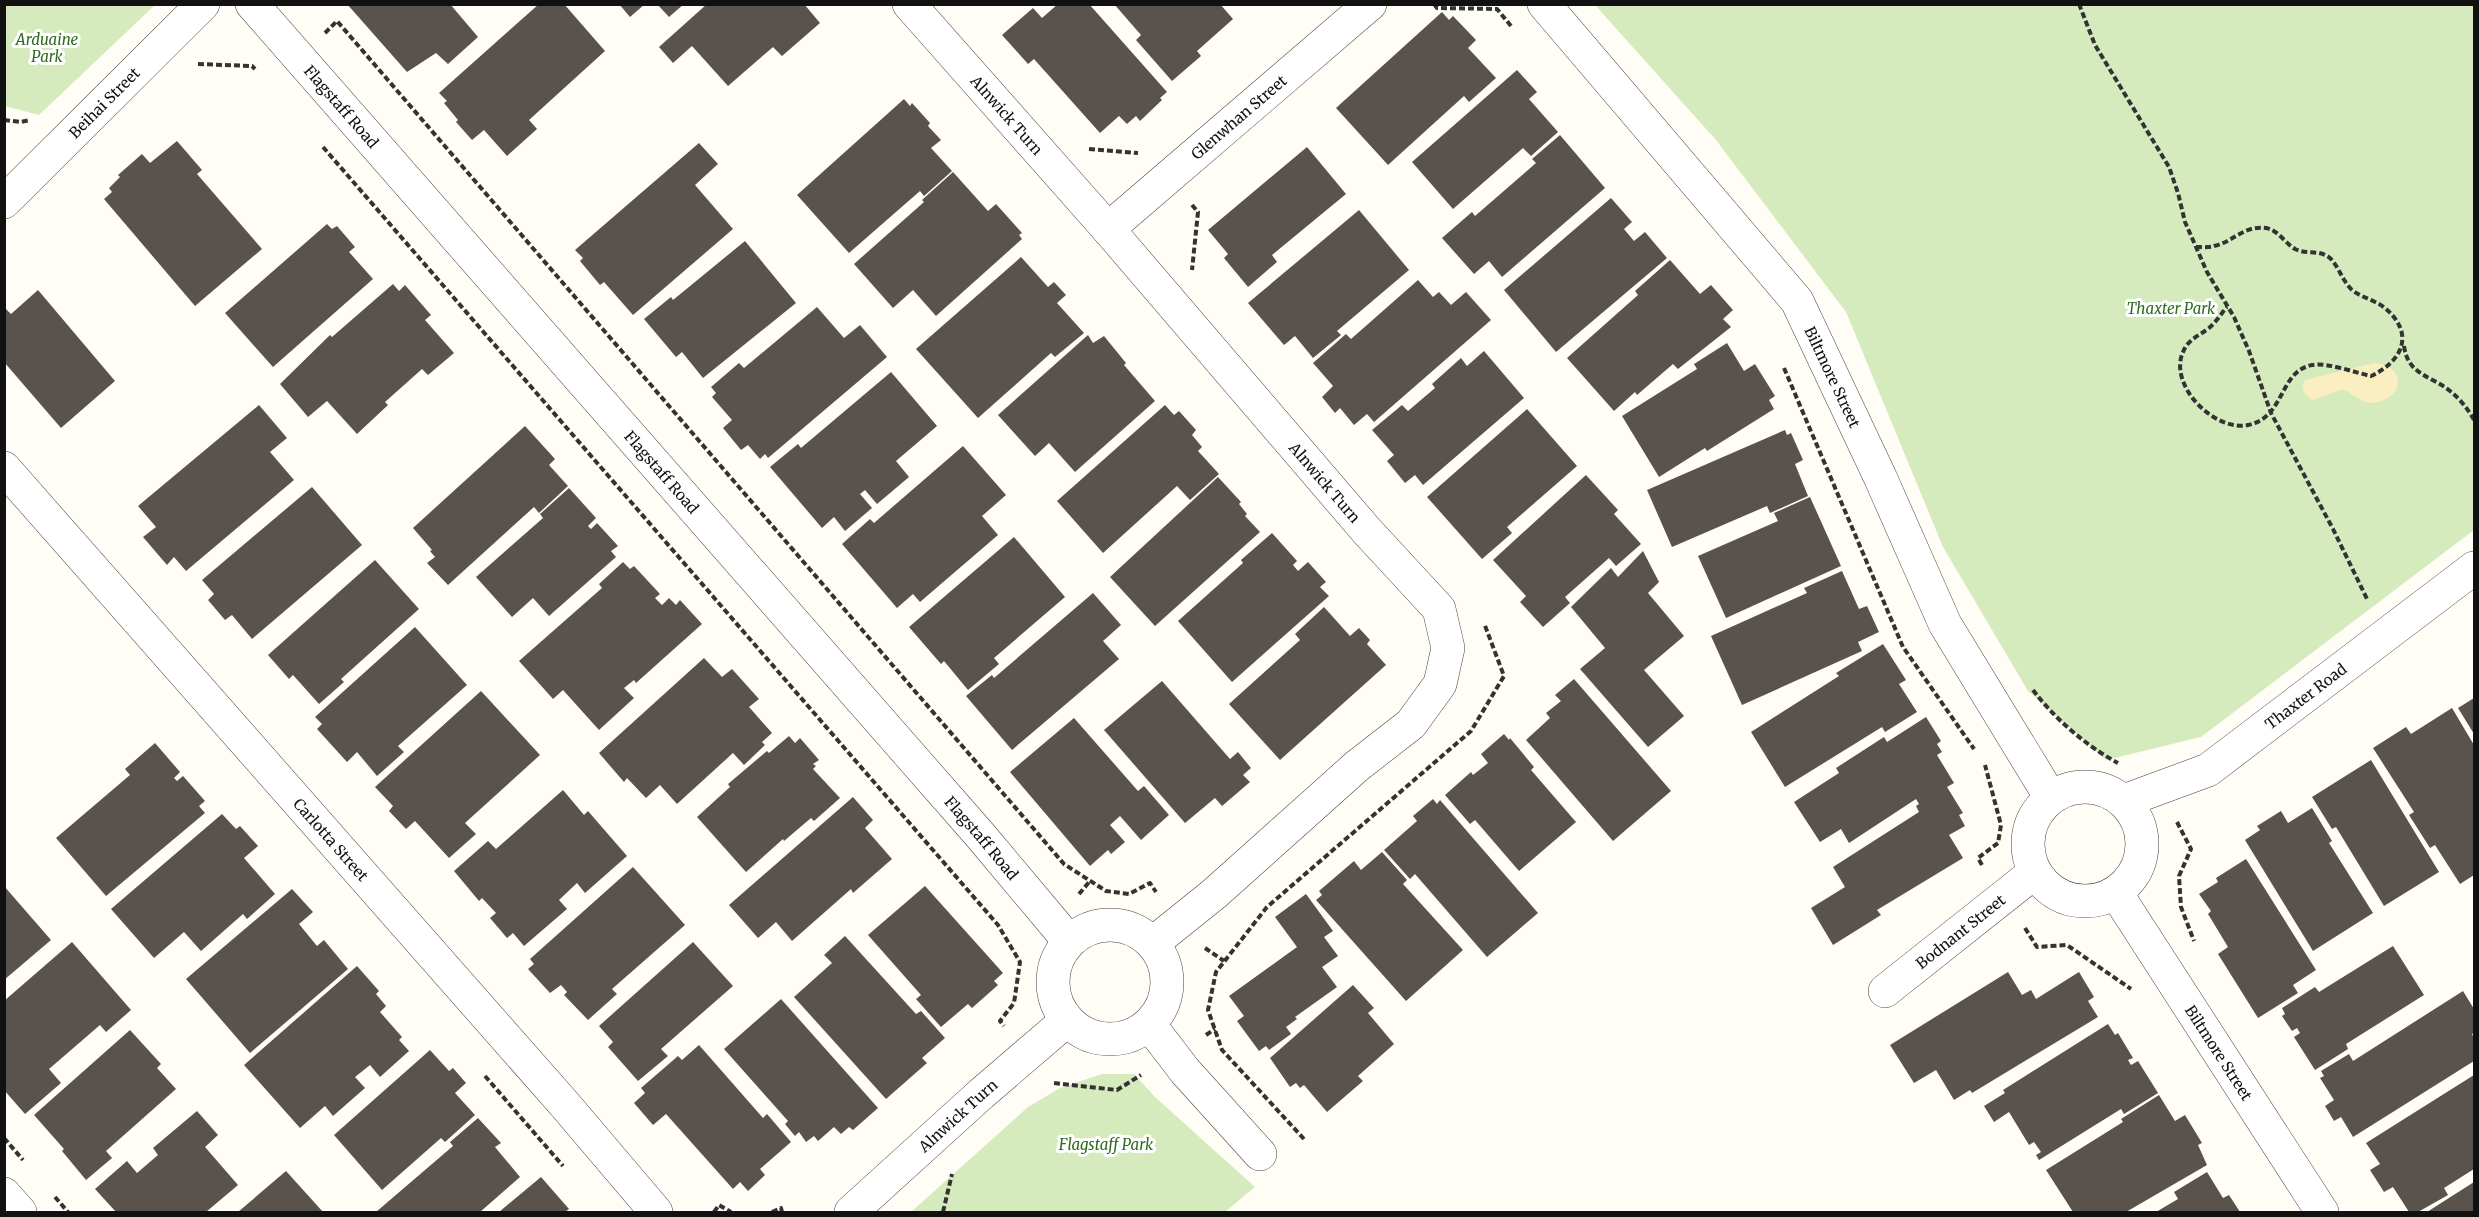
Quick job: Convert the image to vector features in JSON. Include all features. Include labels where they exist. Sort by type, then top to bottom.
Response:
[{"type":"street","name":"Beihai Street","points":[[7,193],[203,4]]},
{"type":"street","name":"Flagstaff Road","points":[[252,4],[972,826],[1069,941]]},
{"type":"street","name":"Alnwick Turn","points":[[909,4],[1108,229],[1366,530],[1439,609],[1448,648],[1440,684],[1411,724],[1358,766],[1215,894],[1153,943]]},
{"type":"street","name":"Glenwhan Street","points":[[1108,229],[1370,4]]},
{"type":"street","name":"Biltmore Street","points":[[1544,4],[1797,301],[1881,479],[1945,624],[2051,798]]},
{"type":"street","name":"Carlotta Street","points":[[4,468],[566,1106],[656,1212]]},
{"type":"street","name":"Thaxter Road","points":[[2124,801],[2208,770],[2475,568]]},
{"type":"street","points":[[2088,787],[2108,791],[2124,801],[2136,815],[2142,832],[2144,849],[2139,867],[2130,882],[2116,894],[2098,900],[2080,902],[2062,898],[2046,887],[2035,873],[2029,857],[2028,840],[2031,824],[2039,810],[2051,798],[2068,789],[2088,787]]},
{"type":"street","name":"Bodnant Street","points":[[1885,991],[2035,873]]},
{"type":"street","name":"Biltmore Street","points":[[2116,894],[2322,1212]]},
{"type":"street","points":[[1120,925],[1138,932],[1153,943],[1162,958],[1167,975],[1166,993],[1160,1010],[1149,1024],[1134,1034],[1116,1040],[1098,1039],[1081,1033],[1066,1021],[1057,1006],[1052,989],[1053,972],[1058,955],[1069,941],[1084,930],[1093,927],[1120,925]]},
{"type":"street","name":"Alnwick Turn","points":[[851,1212],[981,1094],[1066,1021]]},
{"type":"street","points":[[1149,1024],[1185,1071],[1260,1154]]},
{"type":"street","points":[[4,1194],[20,1212]]},
{"type":"path","points":[[1434,4],[1437,8],[1497,9],[1512,27]]},
{"type":"path","points":[[2079,4],[2095,45],[2169,167],[2185,222],[2207,272],[2249,351],[2271,412],[2333,529],[2356,581],[2373,610]]},
{"type":"path","points":[[1082,149],[1145,154],[1198,212],[1192,274]]},
{"type":"path","points":[[2196,247],[2214,246],[2248,229],[2266,228],[2295,248],[2305,252],[2320,252],[2329,257],[2352,290],[2388,310],[2399,325],[2406,359],[2418,372],[2448,389],[2475,420]]},
{"type":"path","points":[[2227,307],[2210,327],[2188,341],[2179,364],[2180,375],[2200,405],[2213,417],[2232,425],[2246,426],[2258,422],[2280,402],[2289,381],[2311,365],[2323,365],[2371,376],[2394,362],[2402,348],[2403,340]]},
{"type":"path","points":[[1783,366],[1903,647],[1985,766],[2001,825],[1998,843],[1978,858],[2037,947],[2067,945],[2133,991]]},
{"type":"path","points":[[1304,1139],[1222,1050],[1208,1010],[1216,972],[1267,907],[1471,731],[1504,676],[1483,622]]},
{"type":"path","points":[[2032,689],[2045,706],[2096,751],[2126,767],[2143,763],[2192,849],[2179,876],[2181,907],[2198,951]]},
{"type":"path","points":[[714,1212],[719,1205],[731,1212]]},
{"type":"path","points":[[772,1212],[781,1208],[782,1212]]},
{"type":"green space","name":"Arduaine Park","points":[[5,4],[155,5],[39,115],[5,106]]},
{"type":"green space","name":"Thaxter Park","points":[[1595,5],[2474,5],[2474,530],[2201,737],[2106,760],[2028,691],[1943,547],[1846,312],[1716,140]]},
{"type":"green space","name":"Flagstaff Park","points":[[1102,1074],[1134,1074],[1155,1097],[1255,1187],[1225,1212],[911,1212],[1028,1107],[1060,1088]]},
{"type":"sand","points":[[2375,363],[2394,371],[2397,377],[2398,384],[2395,391],[2382,401],[2368,403],[2343,389],[2313,400],[2303,389],[2304,381],[2312,378]]},
{"type":"building","points":[[347,4],[450,4],[478,37],[448,64],[436,53],[407,72]]},
{"type":"building","points":[[539,4],[564,4],[605,51],[529,120],[537,129],[507,156],[484,130],[472,140],[456,122],[458,120],[444,103],[447,101],[439,93]]},
{"type":"building","points":[[619,4],[645,4],[630,17]]},
{"type":"building","points":[[657,4],[684,4],[669,17]]},
{"type":"building","points":[[707,4],[804,4],[820,23],[782,56],[773,47],[728,86],[692,46],[673,63],[659,47]]},
{"type":"building","points":[[1058,4],[1089,4],[1167,92],[1140,121],[1136,116],[1127,124],[1119,116],[1100,133],[1034,59],[1028,64],[1002,35],[1033,8],[1042,18]]},
{"type":"building","points":[[1114,4],[1220,4],[1233,19],[1197,51],[1201,56],[1172,81],[1136,40],[1141,35]]},
{"type":"building","points":[[1442,12],[1449,20],[1453,16],[1476,40],[1468,48],[1496,78],[1469,102],[1464,96],[1388,165],[1336,108]]},
{"type":"building","points":[[1517,70],[1537,92],[1529,99],[1558,132],[1531,156],[1523,148],[1453,209],[1412,162]]},
{"type":"building","points":[[904,99],[910,106],[912,103],[930,123],[928,126],[941,140],[931,148],[952,171],[924,196],[920,191],[849,253],[797,195]]},
{"type":"building","points":[[1560,135],[1605,188],[1502,277],[1489,261],[1474,274],[1442,238],[1472,212],[1475,216],[1536,163],[1532,159]]},
{"type":"building","points":[[177,141],[202,170],[197,174],[262,249],[195,306],[104,199],[112,192],[109,188],[120,177],[118,175],[142,154],[150,163]]},
{"type":"building","points":[[699,143],[718,164],[695,185],[733,229],[633,315],[604,282],[600,285],[580,261],[583,258],[575,250]]},
{"type":"building","points":[[1307,147],[1346,194],[1272,255],[1277,262],[1248,287],[1224,258],[1228,254],[1208,230]]},
{"type":"building","points":[[953,172],[988,211],[996,204],[1022,233],[1019,235],[1022,239],[936,316],[913,290],[893,308],[854,264],[924,202],[922,200]]},
{"type":"building","points":[[1611,198],[1632,222],[1624,229],[1634,241],[1645,232],[1667,258],[1556,352],[1504,290]]},
{"type":"building","points":[[1359,210],[1409,270],[1337,331],[1341,335],[1313,358],[1295,336],[1284,345],[1248,303]]},
{"type":"building","points":[[327,224],[332,229],[337,226],[355,247],[349,252],[373,279],[273,367],[225,313]]},
{"type":"building","points":[[745,241],[796,303],[703,378],[682,352],[676,357],[644,319],[671,297],[673,300]]},
{"type":"building","points":[[1021,257],[1048,287],[1054,282],[1066,295],[1057,303],[1084,333],[1055,357],[1051,353],[978,418],[916,349]]},
{"type":"building","points":[[1670,260],[1700,294],[1711,285],[1733,310],[1723,319],[1731,327],[1678,369],[1673,364],[1637,395],[1635,392],[1614,411],[1567,358],[1638,295],[1635,291]]},
{"type":"building","points":[[1418,280],[1433,297],[1439,292],[1451,305],[1466,292],[1491,320],[1374,422],[1367,414],[1354,425],[1340,408],[1335,413],[1322,397],[1333,386],[1313,363],[1346,334],[1351,339]]},
{"type":"building","points":[[393,284],[399,291],[405,285],[431,315],[425,320],[454,353],[428,375],[422,369],[385,402],[388,405],[357,434],[327,401],[308,417],[280,384],[330,335],[332,337]]},
{"type":"building","points":[[38,290],[115,381],[61,428],[4,362],[4,307],[11,314]]},
{"type":"building","points":[[817,307],[844,338],[860,325],[887,357],[768,458],[765,454],[760,459],[748,445],[741,450],[723,428],[732,420],[712,397],[716,393],[711,387],[739,363],[744,368]]},
{"type":"building","points":[[1088,335],[1093,343],[1104,336],[1126,363],[1124,365],[1155,401],[1075,472],[1049,443],[1035,456],[998,415]]},
{"type":"building","points":[[1727,343],[1744,371],[1755,364],[1775,396],[1769,400],[1774,409],[1707,451],[1705,448],[1659,477],[1622,416],[1697,369],[1694,364]]},
{"type":"building","points":[[1484,351],[1524,398],[1423,485],[1415,475],[1405,483],[1387,461],[1394,455],[1372,430],[1402,405],[1408,411],[1435,388],[1432,384],[1461,358],[1467,366]]},
{"type":"building","points":[[891,372],[937,426],[896,461],[909,477],[877,504],[865,490],[860,494],[872,508],[845,531],[834,517],[822,528],[770,467],[798,444],[801,448]]},
{"type":"building","points":[[259,405],[287,438],[270,452],[294,480],[186,571],[174,557],[167,565],[143,537],[156,527],[138,506]]},
{"type":"building","points":[[1165,405],[1174,415],[1179,411],[1196,430],[1192,435],[1202,447],[1198,451],[1219,474],[1190,500],[1177,486],[1103,553],[1057,501]]},
{"type":"building","points":[[1527,409],[1577,466],[1507,527],[1512,533],[1482,559],[1427,497]]},
{"type":"building","points":[[525,426],[555,459],[549,465],[568,486],[539,513],[534,507],[448,585],[427,563],[435,557],[430,551],[432,550],[413,528]]},
{"type":"building","points":[[1785,430],[1787,435],[1791,433],[1803,460],[1795,464],[1808,496],[1770,513],[1767,506],[1672,547],[1647,490]]},
{"type":"building","points":[[963,446],[1006,495],[982,516],[998,535],[920,602],[913,594],[897,608],[842,544],[870,519],[874,523]]},
{"type":"building","points":[[1586,475],[1618,510],[1614,514],[1641,544],[1616,566],[1609,558],[1565,597],[1570,603],[1543,627],[1520,602],[1526,596],[1493,560]]},
{"type":"building","points":[[1218,477],[1241,502],[1239,504],[1247,514],[1245,516],[1260,532],[1155,626],[1110,577]]},
{"type":"building","points":[[312,487],[362,545],[252,639],[232,615],[225,620],[208,600],[214,594],[202,580]]},
{"type":"building","points":[[569,488],[596,518],[588,526],[591,529],[597,523],[618,546],[611,551],[616,557],[549,616],[533,598],[512,617],[476,577],[543,518],[540,514]]},
{"type":"building","points":[[1810,497],[1841,566],[1726,618],[1698,556],[1778,521],[1774,513]]},
{"type":"building","points":[[1272,533],[1297,561],[1293,565],[1298,571],[1308,562],[1326,582],[1320,587],[1329,596],[1232,682],[1178,621],[1243,563],[1241,560]]},
{"type":"building","points":[[1014,537],[1065,597],[994,658],[999,664],[968,690],[944,661],[941,664],[909,627]]},
{"type":"building","points":[[1643,551],[1659,582],[1648,593],[1684,636],[1644,670],[1684,716],[1648,747],[1580,669],[1605,648],[1571,607],[1611,568],[1618,577]]},
{"type":"building","points":[[375,560],[419,609],[341,679],[344,682],[319,704],[293,675],[289,679],[268,655]]},
{"type":"building","points":[[623,562],[630,569],[634,566],[660,594],[655,598],[662,605],[669,598],[676,605],[680,600],[702,624],[636,683],[634,680],[624,688],[634,698],[599,730],[563,690],[553,699],[519,661],[602,588],[599,584]]},
{"type":"building","points":[[1842,571],[1859,609],[1867,606],[1879,632],[1858,642],[1862,651],[1742,705],[1711,636],[1807,593],[1804,588]]},
{"type":"building","points":[[1093,593],[1121,625],[1103,641],[1119,659],[1012,750],[966,696],[992,675],[994,678]]},
{"type":"building","points":[[1324,607],[1350,636],[1359,628],[1370,640],[1367,644],[1386,665],[1280,760],[1229,704],[1300,640],[1295,634]]},
{"type":"building","points":[[415,627],[467,685],[398,746],[404,752],[377,776],[357,752],[347,762],[317,729],[322,724],[315,717]]},
{"type":"building","points":[[1883,644],[1906,680],[1899,684],[1917,712],[1885,732],[1882,727],[1785,787],[1751,732],[1839,676],[1836,673]]},
{"type":"building","points":[[704,658],[722,677],[732,669],[759,699],[749,707],[772,733],[762,742],[765,745],[744,765],[733,753],[677,804],[660,785],[646,798],[627,778],[624,782],[599,753]]},
{"type":"building","points":[[1574,679],[1671,791],[1613,841],[1526,740],[1550,718],[1546,713],[1561,701],[1555,695]]},
{"type":"building","points":[[1162,681],[1230,759],[1238,752],[1251,768],[1243,775],[1250,782],[1222,806],[1215,798],[1185,823],[1104,730]]},
{"type":"building","points":[[481,691],[540,755],[465,823],[476,834],[449,858],[415,821],[406,829],[389,811],[393,806],[375,787]]},
{"type":"building","points":[[2474,698],[2474,734],[2458,708]]},
{"type":"building","points":[[2452,708],[2474,745],[2474,875],[2460,884],[2435,845],[2430,848],[2409,815],[2414,812],[2373,748],[2406,727],[2411,734]]},
{"type":"building","points":[[1926,717],[1941,741],[1937,744],[1942,752],[1937,755],[1954,783],[1947,787],[1963,813],[1959,815],[1965,826],[1949,835],[1963,858],[1877,910],[1881,915],[1833,945],[1811,908],[1845,887],[1833,867],[1919,812],[1916,806],[1919,804],[1916,799],[1849,843],[1841,829],[1820,842],[1794,802],[1839,773],[1836,768],[1884,737],[1887,742]]},
{"type":"building","points":[[1074,718],[1138,791],[1144,786],[1169,815],[1141,840],[1120,816],[1110,825],[1125,842],[1111,854],[1108,850],[1090,866],[1010,772]]},
{"type":"building","points":[[1504,734],[1534,767],[1531,770],[1576,822],[1519,871],[1475,820],[1470,824],[1445,795],[1471,772],[1473,775],[1488,763],[1481,754]]},
{"type":"building","points":[[789,736],[795,743],[800,738],[819,760],[813,764],[816,766],[813,769],[840,798],[814,821],[811,818],[784,841],[783,839],[746,872],[697,817],[730,787],[728,784],[767,751],[769,753]]},
{"type":"building","points":[[155,743],[180,772],[174,778],[177,781],[183,776],[205,801],[199,806],[205,813],[106,896],[56,838],[130,775],[125,769]]},
{"type":"building","points":[[2371,760],[2439,872],[2384,906],[2336,827],[2332,829],[2312,797]]},
{"type":"building","points":[[563,790],[584,815],[588,811],[627,856],[585,893],[577,883],[559,900],[567,909],[524,946],[513,933],[507,938],[490,918],[496,913],[482,898],[479,901],[454,871],[488,841],[496,849]]},
{"type":"building","points":[[853,797],[873,820],[865,828],[892,859],[853,893],[851,889],[792,941],[776,922],[758,938],[729,905]]},
{"type":"building","points":[[1433,799],[1437,804],[1440,800],[1538,913],[1487,957],[1415,874],[1410,879],[1384,850],[1417,821],[1413,816]]},
{"type":"building","points":[[2312,808],[2332,841],[2329,843],[2373,913],[2313,951],[2245,840],[2260,830],[2257,826],[2281,811],[2288,823]]},
{"type":"building","points":[[222,814],[236,829],[240,826],[258,846],[244,858],[275,894],[247,919],[243,914],[201,951],[184,932],[154,958],[111,909]]},
{"type":"building","points":[[1382,852],[1407,880],[1403,884],[1463,950],[1406,1001],[1316,900],[1322,895],[1319,891],[1354,861],[1361,870]]},
{"type":"building","points":[[2246,859],[2316,970],[2293,985],[2298,993],[2258,1018],[2218,954],[2228,947],[2208,914],[2211,911],[2199,894],[2218,882],[2216,878]]},
{"type":"building","points":[[633,867],[685,925],[612,989],[617,994],[588,1020],[564,995],[567,992],[561,985],[550,993],[528,969],[534,964],[530,959]]},
{"type":"building","points":[[4,886],[51,940],[4,980]]},
{"type":"building","points":[[925,886],[1003,973],[994,981],[998,985],[972,1008],[968,1004],[941,1027],[916,999],[921,995],[868,935]]},
{"type":"building","points":[[292,889],[313,912],[299,924],[317,946],[324,940],[348,969],[250,1053],[186,979]]},
{"type":"building","points":[[1306,894],[1333,931],[1324,937],[1338,956],[1322,967],[1337,987],[1295,1017],[1297,1019],[1286,1027],[1291,1034],[1269,1050],[1266,1046],[1259,1051],[1237,1021],[1244,1016],[1229,996],[1297,947],[1275,917]]},
{"type":"building","points":[[845,936],[916,1014],[921,1011],[945,1038],[922,1058],[927,1063],[886,1099],[794,997],[832,963],[824,955]]},
{"type":"building","points":[[72,942],[131,1010],[106,1032],[100,1025],[49,1069],[61,1083],[25,1114],[4,1090],[4,1001]]},
{"type":"building","points":[[693,942],[733,986],[661,1049],[668,1056],[638,1081],[608,1047],[613,1042],[599,1026]]},
{"type":"building","points":[[2393,946],[2424,995],[2346,1044],[2348,1049],[2315,1070],[2294,1037],[2300,1033],[2297,1028],[2292,1031],[2282,1016],[2285,1014],[2282,1008],[2315,987],[2319,992]]},
{"type":"building","points":[[357,966],[379,991],[376,994],[386,1006],[380,1012],[402,1037],[399,1040],[409,1051],[380,1077],[370,1065],[355,1077],[365,1088],[333,1116],[325,1106],[300,1128],[244,1065]]},
{"type":"building","points":[[2008,972],[2022,995],[2031,990],[2036,999],[2079,972],[2094,997],[2088,1001],[2098,1017],[1972,1093],[1970,1090],[1954,1100],[1936,1070],[1914,1083],[1890,1045]]},
{"type":"building","points":[[1353,985],[1374,1008],[1368,1013],[1394,1044],[1358,1076],[1363,1081],[1327,1112],[1304,1085],[1300,1088],[1296,1083],[1290,1087],[1270,1058]]},
{"type":"building","points":[[2463,991],[2474,1009],[2474,1033],[2472,1034],[2474,1061],[2353,1137],[2341,1117],[2334,1121],[2325,1106],[2334,1100],[2320,1078],[2324,1076],[2321,1071],[2349,1054],[2353,1061]]},
{"type":"building","points":[[781,999],[878,1108],[853,1130],[849,1127],[841,1134],[834,1127],[818,1141],[814,1136],[806,1142],[799,1132],[795,1136],[785,1124],[788,1121],[724,1049]]},
{"type":"building","points":[[2108,1024],[2115,1035],[2118,1033],[2133,1058],[2128,1060],[2131,1065],[2138,1061],[2158,1093],[2124,1114],[2121,1109],[2039,1160],[2036,1155],[2041,1152],[2034,1142],[2029,1145],[2009,1112],[1994,1122],[1984,1106],[2005,1093],[2003,1090]]},
{"type":"building","points":[[130,1030],[161,1064],[157,1068],[176,1089],[106,1151],[112,1158],[86,1180],[62,1151],[64,1149],[34,1115]]},
{"type":"building","points":[[699,1045],[763,1118],[767,1114],[791,1142],[760,1169],[765,1175],[748,1191],[740,1182],[733,1189],[666,1114],[653,1125],[634,1103],[645,1093],[641,1088],[678,1056],[682,1060]]},
{"type":"building","points":[[430,1050],[449,1071],[453,1068],[466,1083],[455,1093],[475,1115],[445,1142],[441,1138],[382,1190],[334,1135]]},
{"type":"building","points":[[2474,1075],[2474,1169],[2444,1188],[2448,1195],[2418,1212],[2409,1212],[2393,1187],[2384,1192],[2370,1170],[2380,1164],[2366,1143]]},
{"type":"building","points":[[2159,1095],[2175,1121],[2185,1115],[2202,1143],[2198,1145],[2207,1165],[2126,1212],[2073,1212],[2046,1170],[2123,1122],[2121,1119]]},
{"type":"building","points":[[197,1111],[218,1135],[205,1147],[238,1185],[206,1212],[116,1212],[95,1189],[127,1161],[137,1173],[158,1155],[153,1148]]},
{"type":"building","points":[[478,1118],[501,1143],[495,1147],[520,1177],[480,1212],[376,1212],[453,1146],[450,1142]]},
{"type":"building","points":[[286,1171],[323,1212],[238,1212]]},
{"type":"building","points":[[2207,1172],[2223,1198],[2229,1195],[2240,1212],[2156,1212],[2178,1199],[2174,1192]]},
{"type":"building","points":[[541,1177],[569,1209],[565,1212],[499,1212]]},
{"type":"building","points":[[2474,1182],[2474,1212],[2427,1212]]}]
